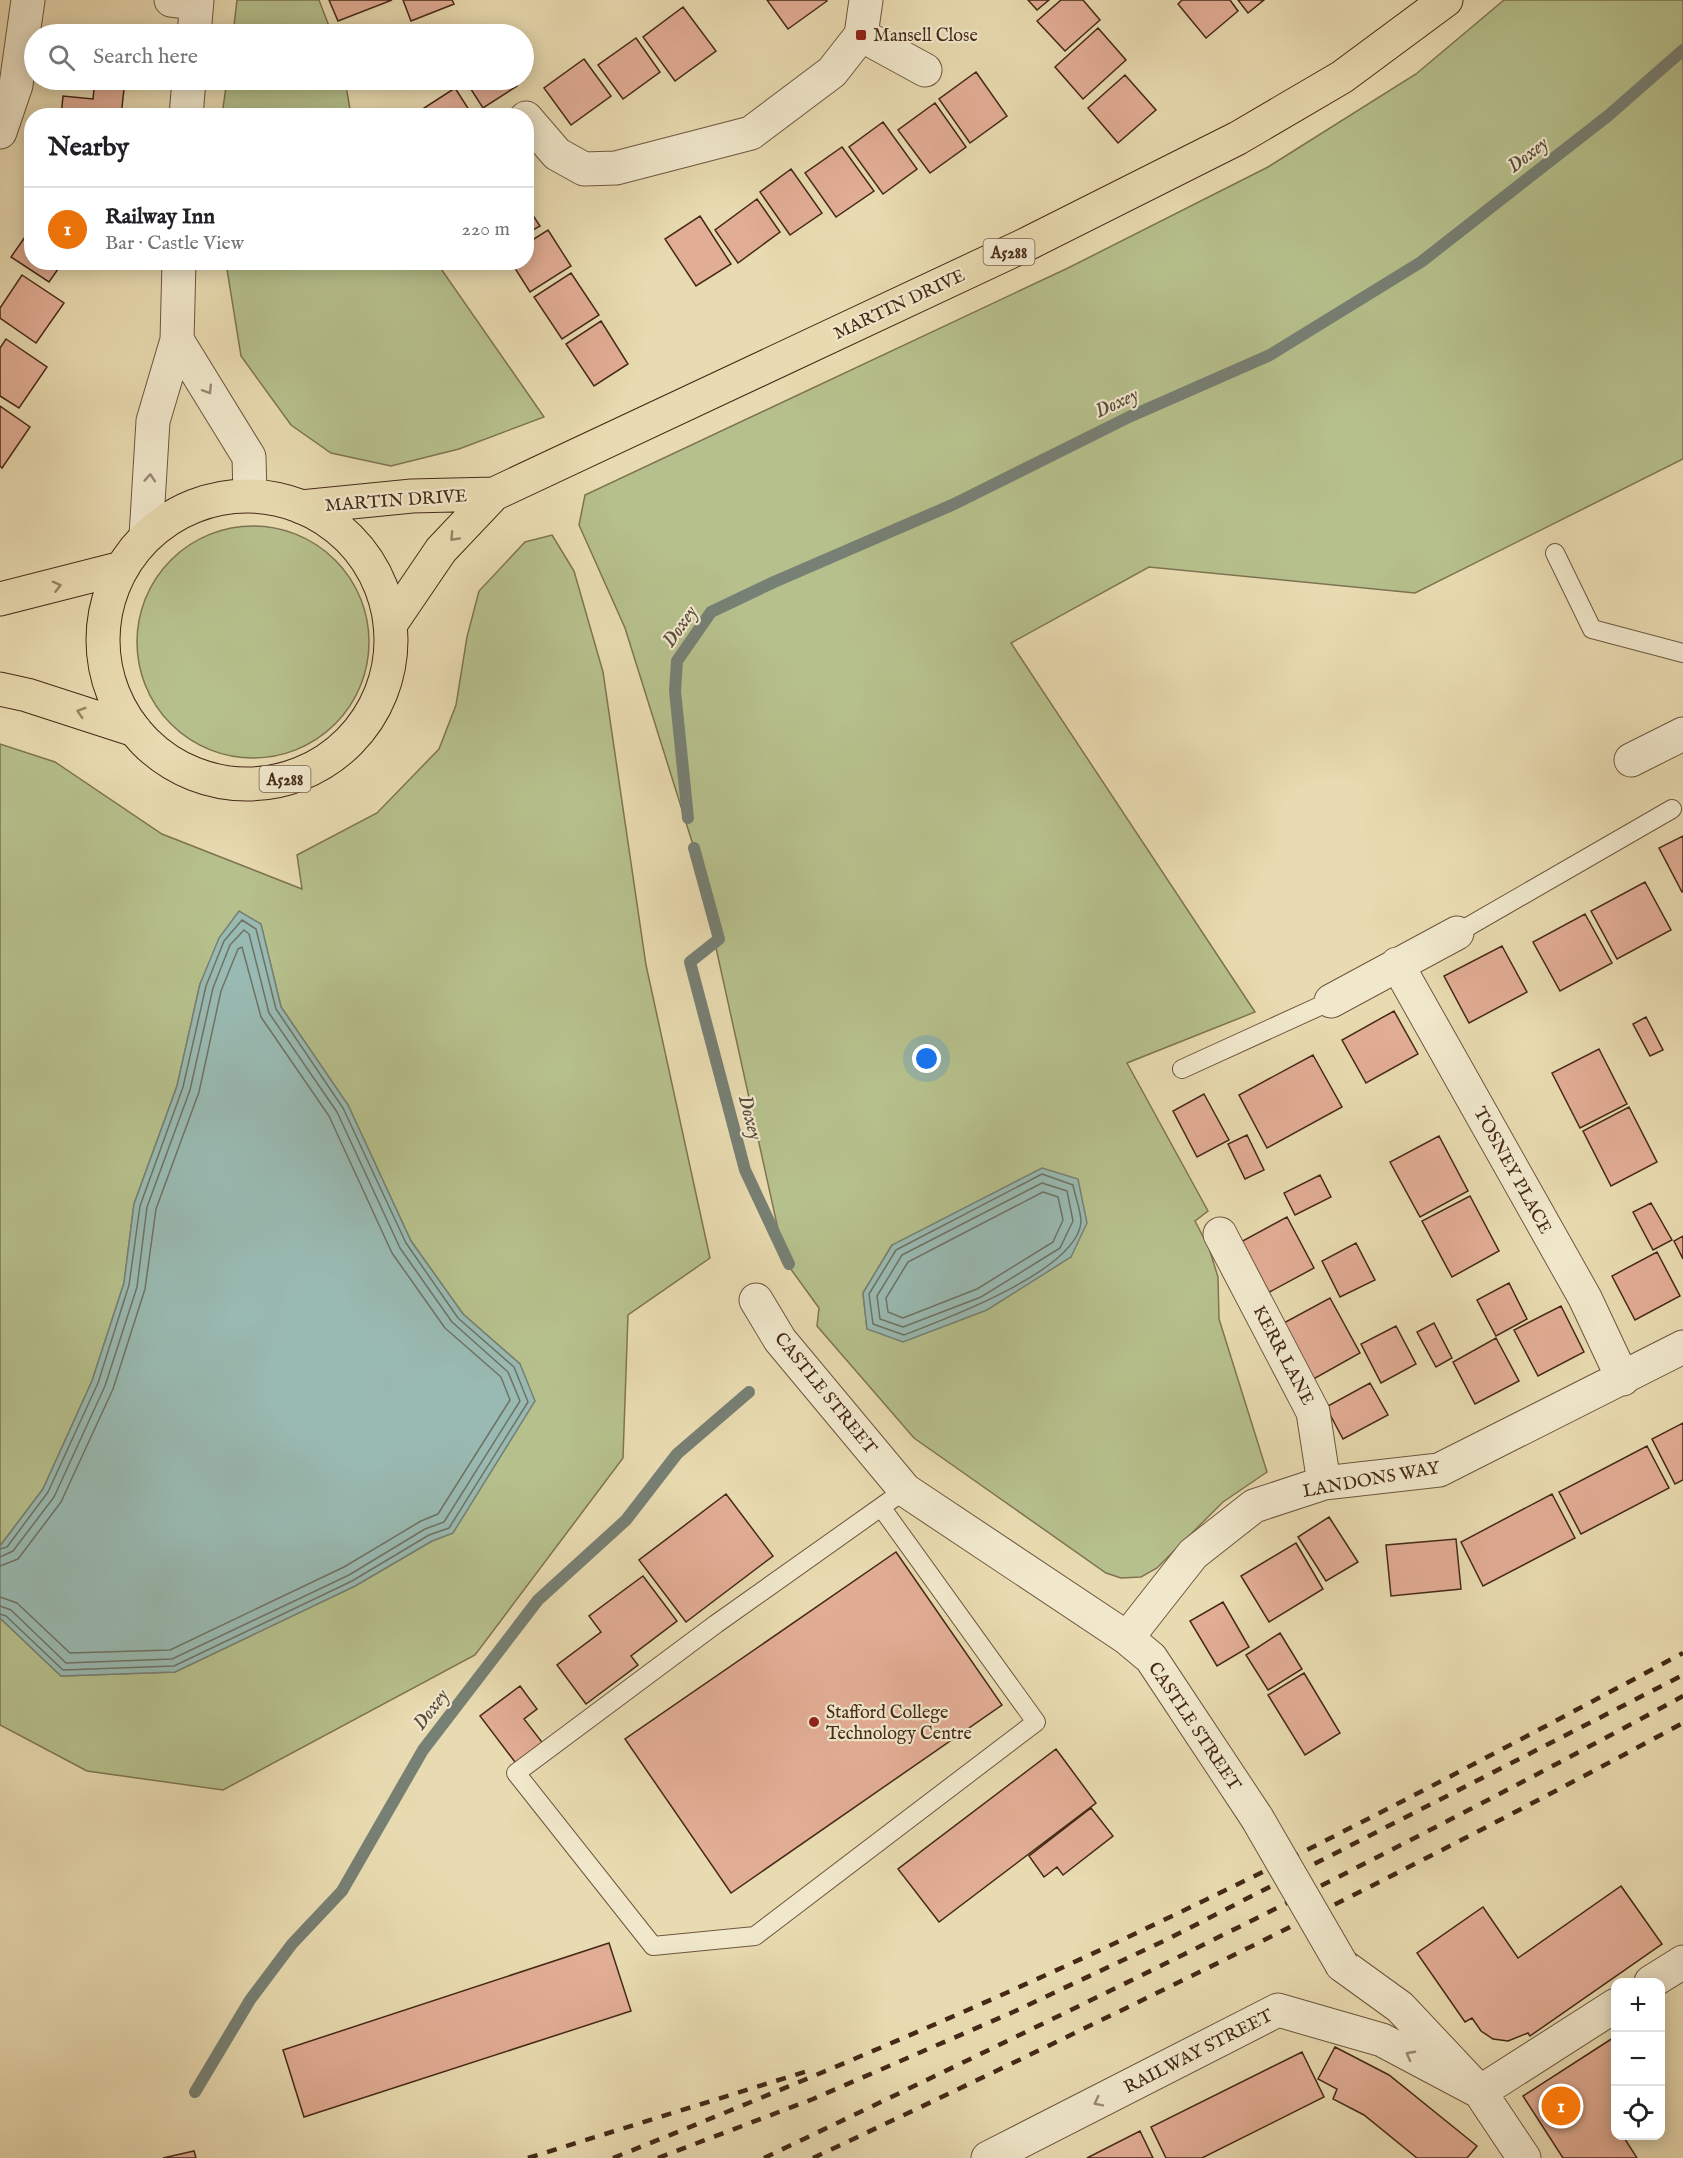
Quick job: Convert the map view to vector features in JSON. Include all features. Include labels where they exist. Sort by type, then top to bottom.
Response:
[{"type":"main road","name":"MARTIN DRIVE","points":[[390,625],[441,550],[494,494],[1027,244],[1238,138],[1342,77],[1446,0]]},
{"type":"main road","name":"MARTIN DRIVE","points":[[299,507],[412,496],[494,494]]},
{"type":"main road","name":"A5288","points":[[250,495],[275,497],[333,522],[373,566],[389,608],[392,661],[373,713],[344,750],[311,771],[268,784],[220,783],[182,771],[152,750],[123,715],[109,684],[102,644],[106,606],[122,568],[146,536],[177,513],[211,499],[250,495]]},
{"type":"main road","points":[[0,599],[122,568]]},
{"type":"main road","name":"A5288","points":[[0,689],[27,694],[135,730]]},
{"type":"street","points":[[25,24],[28,0]]},
{"type":"street","points":[[534,127],[557,154],[584,169],[616,168],[751,133],[832,72],[861,35],[866,0]]},
{"type":"street","points":[[0,132],[16,85],[24,28]]},
{"type":"street","points":[[861,35],[925,70]]},
{"type":"street","points":[[187,108],[188,90]]},
{"type":"street","points":[[146,536],[153,421],[177,340],[179,270]]},
{"type":"street","points":[[177,340],[249,457],[250,495]]},
{"type":"street","points":[[1631,760],[1683,734]]},
{"type":"street","points":[[1330,1001],[1456,933]]},
{"type":"street","name":"TOSNEY PLACE","points":[[1398,964],[1585,1298],[1623,1378]]},
{"type":"street","name":"KERR LANE","points":[[1220,1234],[1313,1412],[1324,1484]]},
{"type":"street","name":"CASTLE STREET","points":[[756,1300],[780,1340],[893,1498],[1127,1638],[1151,1658],[1257,1818],[1342,1965],[1400,2007],[1480,2092],[1518,2155]]},
{"type":"street","name":"LANDONS WAY","points":[[1127,1638],[1193,1554],[1254,1506],[1324,1484],[1439,1470],[1683,1347]]},
{"type":"street","points":[[1659,1978],[1683,1962]]},
{"type":"street","points":[[1480,2092],[1611,2008]]},
{"type":"street","name":"RAILWAY STREET","points":[[988,2158],[1278,2010],[1382,2040],[1480,2092]]},
{"type":"lane","points":[[1555,553],[1592,629],[1683,653]]},
{"type":"lane","points":[[1456,933],[1672,809]]},
{"type":"lane","points":[[1182,1069],[1330,1001]]},
{"type":"lane","points":[[893,1498],[1036,1722],[755,1936],[653,1947],[516,1773],[726,1617],[893,1498]]},
{"type":"green space","points":[[237,0],[319,0],[328,24],[234,24]]},
{"type":"green space","points":[[1504,0],[1683,0],[1683,459],[1415,593],[1149,567],[1011,643],[1255,1012],[1127,1063],[1208,1211],[1195,1221],[1209,1248],[1218,1277],[1219,1319],[1267,1472],[1223,1502],[1157,1568],[1141,1577],[1121,1578],[1106,1573],[914,1438],[817,1326],[819,1308],[785,1261],[694,848],[625,628],[579,525],[585,495],[1068,268],[1268,167],[1416,74]],"holes":[[[892,1245],[867,1329],[863,1293]]]},
{"type":"green space","points":[[226,90],[347,90],[350,108],[223,108]]},
{"type":"green space","points":[[227,270],[442,270],[544,417],[459,449],[391,466],[331,453],[291,425],[241,356]]},
{"type":"green space","points":[[242,526],[264,526],[287,531],[318,545],[343,568],[350,577],[364,608],[369,642],[367,665],[355,697],[343,716],[327,732],[318,739],[287,753],[264,758],[242,758],[219,753],[188,739],[163,716],[156,707],[142,676],[137,653],[137,631],[142,608],[156,577],[179,552],[188,545],[219,531]]},
{"type":"green space","points":[[552,535],[574,571],[603,672],[646,965],[710,1258],[628,1315],[623,1458],[475,1655],[223,1790],[87,1771],[0,1725],[0,1618],[61,1676],[175,1672],[355,1586],[432,1541],[453,1533],[520,1364],[463,1314],[411,1241],[348,1105],[281,1007],[261,925],[200,984],[177,1086],[134,1204],[124,1283],[92,1381],[43,1489],[0,1546],[0,744],[55,762],[162,834],[302,889],[297,855],[377,813],[439,749],[456,705],[467,637],[479,591],[525,542]]},
{"type":"water","points":[[239,911],[261,924],[281,1007],[348,1105],[411,1241],[463,1314],[520,1364],[535,1401],[453,1533],[432,1541],[355,1586],[175,1672],[61,1676],[0,1618],[0,1546],[43,1489],[92,1381],[124,1283],[134,1204],[177,1086],[200,984],[219,938]]},
{"type":"water","points":[[1042,1168],[1078,1179],[1087,1223],[1071,1257],[987,1310],[903,1342],[867,1329],[863,1293],[892,1245]]},
{"type":"building","points":[[329,0],[392,0],[338,21]]},
{"type":"building","points":[[403,0],[452,0],[454,4],[411,21]]},
{"type":"building","points":[[767,0],[826,0],[827,1],[788,29]]},
{"type":"building","points":[[1028,0],[1049,0],[1037,10]]},
{"type":"building","points":[[1061,0],[1083,0],[1100,20],[1065,51],[1037,21]]},
{"type":"building","points":[[1182,0],[1230,0],[1238,11],[1206,38],[1178,4]]},
{"type":"building","points":[[1238,0],[1264,0],[1248,13]]},
{"type":"building","points":[[683,7],[716,51],[675,81],[643,37]]},
{"type":"building","points":[[1098,28],[1126,60],[1083,99],[1055,67]]},
{"type":"building","points":[[636,38],[660,72],[623,99],[598,65]]},
{"type":"building","points":[[584,59],[611,96],[571,125],[544,88]]},
{"type":"building","points":[[976,72],[1007,116],[970,143],[939,99]]},
{"type":"building","points":[[1125,75],[1156,110],[1118,143],[1088,108]]},
{"type":"building","points":[[94,90],[124,90],[122,108],[62,108],[63,96],[93,99]]},
{"type":"building","points":[[452,90],[456,90],[468,108],[424,108]]},
{"type":"building","points":[[471,90],[511,90],[483,108]]},
{"type":"building","points":[[935,103],[966,147],[930,173],[898,130]]},
{"type":"building","points":[[883,122],[917,169],[883,194],[849,147]]},
{"type":"building","points":[[842,147],[874,191],[836,217],[805,173]]},
{"type":"building","points":[[791,169],[822,213],[790,235],[760,192]]},
{"type":"building","points":[[757,199],[780,232],[738,263],[715,230]]},
{"type":"building","points":[[700,216],[731,264],[696,286],[665,239]]},
{"type":"building","points":[[534,217],[540,226],[534,229]]},
{"type":"building","points":[[548,230],[571,266],[530,292],[516,270],[534,270],[534,239]]},
{"type":"building","points":[[24,238],[24,266],[11,257]]},
{"type":"building","points":[[31,270],[57,270],[49,282]]},
{"type":"building","points":[[571,273],[599,315],[562,339],[534,297]]},
{"type":"building","points":[[22,275],[64,303],[36,343],[0,318],[0,308]]},
{"type":"building","points":[[601,321],[628,364],[594,386],[566,344]]},
{"type":"building","points":[[6,339],[47,367],[19,408],[0,396],[0,348]]},
{"type":"building","points":[[0,406],[30,427],[2,468],[0,466]]},
{"type":"building","points":[[1683,836],[1683,891],[1682,892],[1659,848]]},
{"type":"building","points":[[1645,882],[1671,930],[1617,959],[1591,911]]},
{"type":"building","points":[[1585,914],[1612,963],[1560,991],[1533,942]]},
{"type":"building","points":[[1502,946],[1527,992],[1469,1023],[1444,976]]},
{"type":"building","points":[[1394,1011],[1418,1054],[1366,1083],[1342,1040]]},
{"type":"building","points":[[1646,1017],[1663,1050],[1650,1056],[1633,1024]]},
{"type":"building","points":[[1599,1049],[1627,1104],[1580,1128],[1552,1073]]},
{"type":"building","points":[[1313,1055],[1342,1107],[1267,1148],[1239,1095]]},
{"type":"building","points":[[1204,1094],[1229,1140],[1197,1157],[1173,1111]]},
{"type":"building","points":[[1629,1107],[1657,1162],[1611,1186],[1583,1131]]},
{"type":"building","points":[[1247,1135],[1264,1170],[1245,1179],[1228,1144]]},
{"type":"building","points":[[1439,1136],[1468,1191],[1420,1217],[1390,1162]]},
{"type":"building","points":[[1320,1175],[1331,1197],[1295,1215],[1284,1193]]},
{"type":"building","points":[[1470,1196],[1499,1251],[1452,1277],[1422,1221]]},
{"type":"building","points":[[1651,1203],[1672,1240],[1653,1250],[1633,1212]]},
{"type":"building","points":[[1287,1217],[1314,1268],[1264,1295],[1237,1244]]},
{"type":"building","points":[[1683,1236],[1683,1259],[1674,1241]]},
{"type":"building","points":[[1356,1243],[1375,1280],[1340,1297],[1322,1261]]},
{"type":"building","points":[[1657,1252],[1680,1296],[1635,1320],[1612,1276]]},
{"type":"building","points":[[1509,1283],[1527,1319],[1496,1336],[1477,1300]]},
{"type":"building","points":[[1330,1298],[1360,1353],[1310,1381],[1280,1325]]},
{"type":"building","points":[[1561,1306],[1584,1352],[1538,1376],[1514,1330]]},
{"type":"building","points":[[1434,1323],[1452,1358],[1436,1367],[1417,1332]]},
{"type":"building","points":[[1396,1326],[1416,1364],[1381,1383],[1361,1344]]},
{"type":"building","points":[[1496,1338],[1519,1381],[1475,1404],[1453,1362]]},
{"type":"building","points":[[1370,1383],[1388,1415],[1343,1439],[1326,1407]]},
{"type":"building","points":[[1683,1423],[1683,1480],[1675,1484],[1652,1439]]},
{"type":"building","points":[[1647,1446],[1669,1488],[1581,1534],[1559,1492]]},
{"type":"building","points":[[726,1494],[773,1556],[686,1622],[639,1560]]},
{"type":"building","points":[[1552,1494],[1575,1538],[1483,1586],[1461,1542]]},
{"type":"building","points":[[1329,1517],[1358,1562],[1326,1581],[1298,1537]]},
{"type":"building","points":[[1456,1539],[1461,1589],[1391,1596],[1386,1545]]},
{"type":"building","points":[[1296,1543],[1323,1589],[1269,1622],[1241,1576]]},
{"type":"building","name":"Stafford College Technology Centre","points":[[896,1552],[1002,1705],[731,1893],[625,1739]]},
{"type":"building","points":[[643,1576],[677,1621],[631,1656],[638,1665],[586,1704],[557,1665],[601,1632],[589,1616]]},
{"type":"building","points":[[1223,1602],[1249,1647],[1217,1666],[1190,1621]]},
{"type":"building","points":[[1280,1633],[1302,1669],[1268,1690],[1246,1655]]},
{"type":"building","points":[[1304,1673],[1340,1733],[1305,1755],[1268,1695]]},
{"type":"building","points":[[520,1686],[537,1709],[524,1719],[545,1746],[518,1766],[480,1716]]},
{"type":"building","points":[[1056,1749],[1096,1803],[939,1922],[898,1869]]},
{"type":"building","points":[[1091,1808],[1113,1836],[1063,1875],[1057,1867],[1044,1877],[1029,1856]]},
{"type":"building","points":[[1621,1886],[1662,1944],[1530,2036],[1528,2033],[1508,2041],[1493,2039],[1481,2031],[1472,2018],[1465,2022],[1417,1953],[1483,1907],[1518,1958]]},
{"type":"building","points":[[609,1943],[631,2011],[304,2117],[283,2050]]},
{"type":"building","points":[[1611,2039],[1611,2140],[1626,2140],[1637,2158],[1563,2158],[1523,2096]]},
{"type":"building","points":[[1335,2047],[1389,2075],[1477,2146],[1467,2158],[1417,2158],[1364,2115],[1333,2099],[1337,2089],[1318,2079]]},
{"type":"building","points":[[1302,2052],[1324,2097],[1202,2158],[1166,2158],[1151,2127]]},
{"type":"building","points":[[1140,2131],[1153,2158],[1087,2158]]},
{"type":"building","points":[[194,2151],[196,2158],[163,2158]]},
{"type":"waterway","name":"Doxey","points":[[688,818],[675,691],[677,661],[711,612],[774,582],[952,505],[1129,417],[1270,355],[1421,262],[1609,115],[1683,50]]},
{"type":"waterway","name":"Doxey","points":[[694,848],[719,939],[690,962],[745,1170],[789,1264]]},
{"type":"waterway","name":"Doxey","points":[[195,2092],[250,2000],[292,1944],[342,1891],[423,1750],[538,1600],[626,1520],[677,1454],[749,1392]]},
{"type":"railway","points":[[613,2158],[907,2036],[1053,1972],[1380,1813],[1683,1653]]},
{"type":"railway","points":[[658,2158],[813,2099],[1011,2013],[1168,1939],[1683,1675]]},
{"type":"railway","points":[[764,2158],[1227,1933],[1456,1817],[1683,1696]]},
{"type":"railway","points":[[813,2158],[1360,1892],[1683,1723]]},
{"type":"railway","points":[[528,2158],[814,2069]]},
{"type":"place","name":"Mansell Close","points":[[861,35]]},
{"type":"place","name":"Stafford College Technology Centre","points":[[814,1722]]},
{"type":"place","name":"Railway Inn","points":[[1561,2106]]}]
